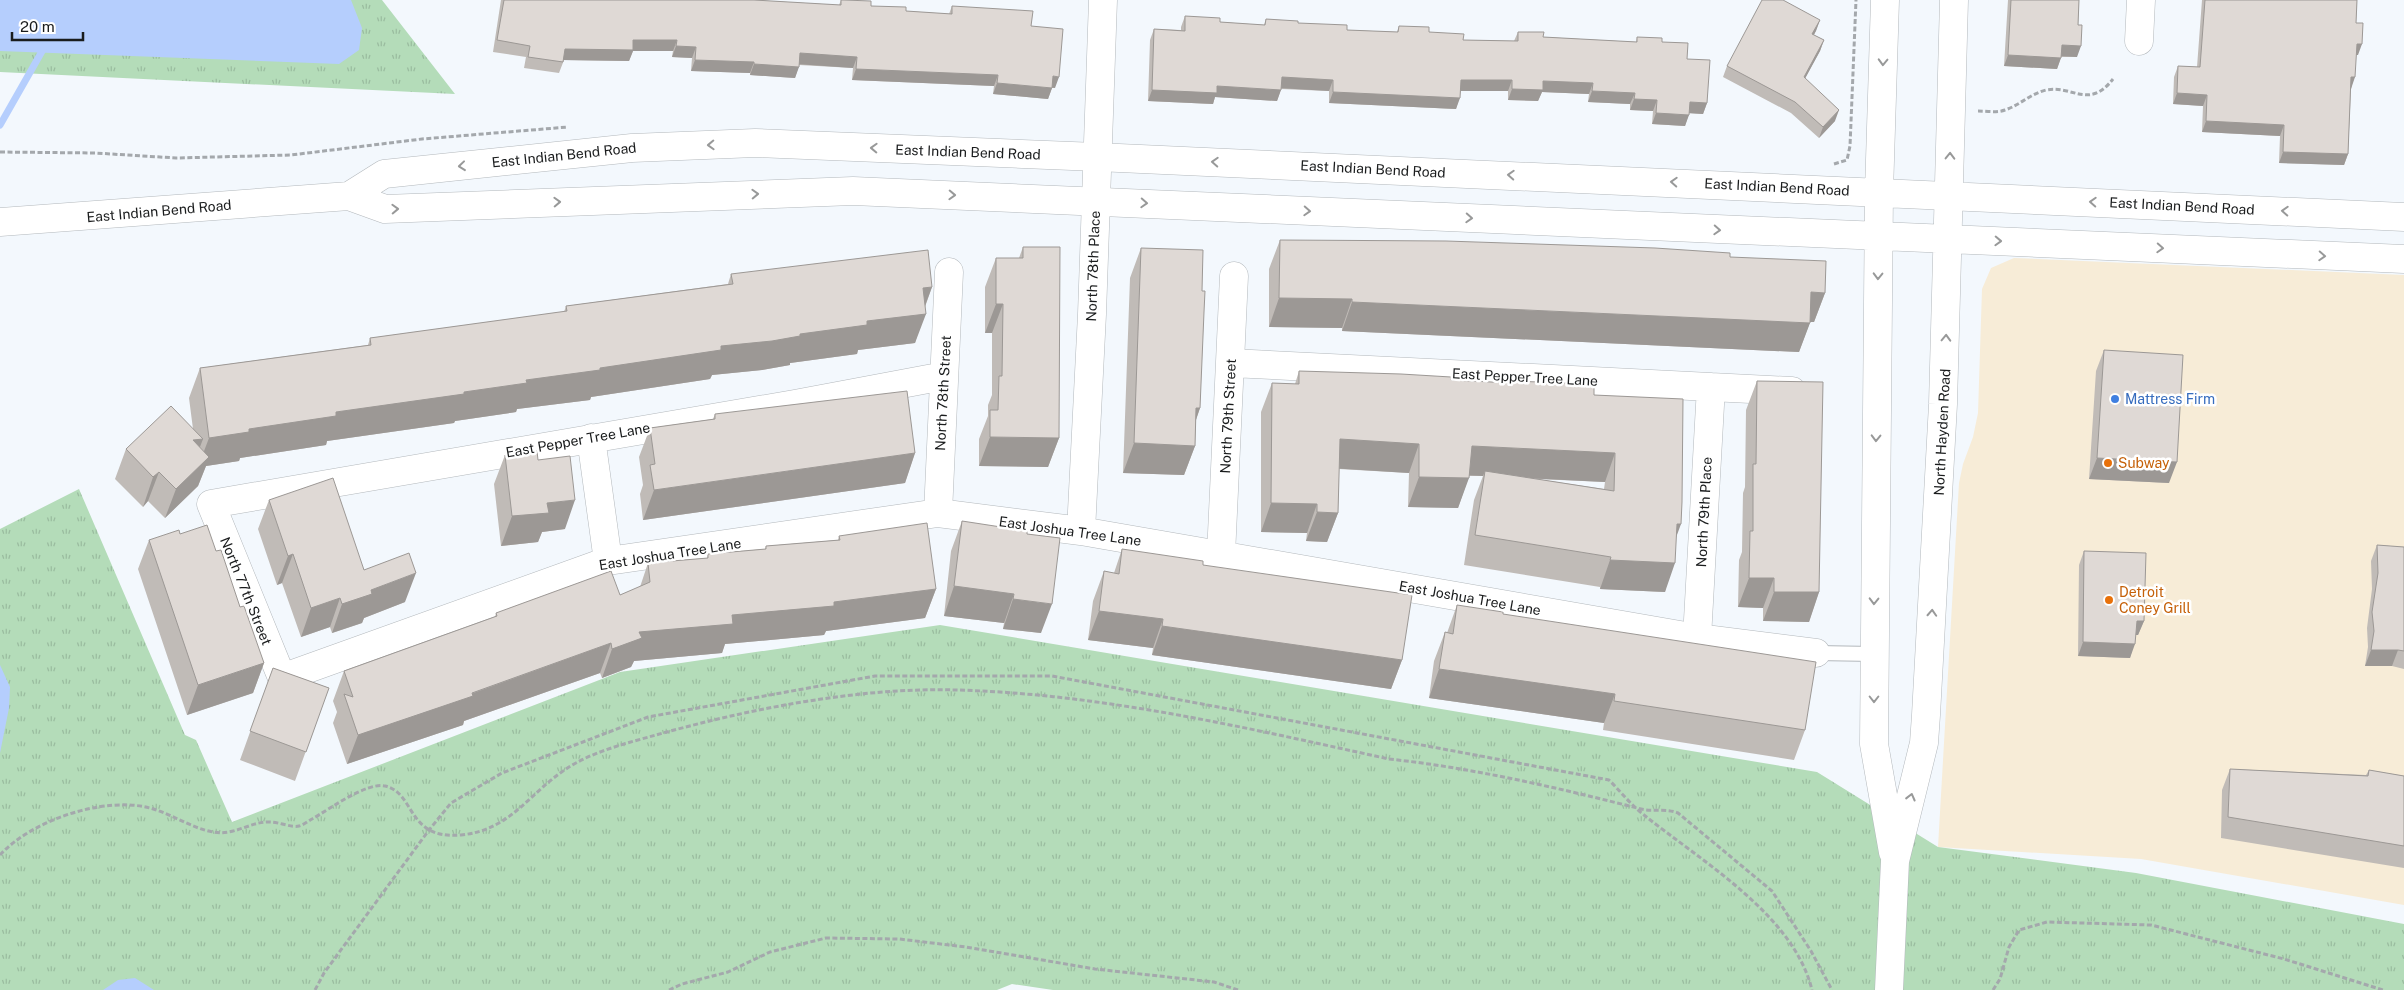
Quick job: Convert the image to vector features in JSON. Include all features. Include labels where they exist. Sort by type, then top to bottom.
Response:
[{"type":"main road","name":"North 78th Place","points":[[1081,531],[1103,0]]},
{"type":"main road","name":"North Hayden Road","points":[[1885,0],[1878,238],[1874,744],[1895,861]]},
{"type":"main road","name":"North Hayden Road","points":[[1889,990],[1895,861],[1924,743],[1938,520],[1949,239],[1954,0]]},
{"type":"main road","points":[[2139,41],[2141,0]]},
{"type":"main road","name":"East Indian Bend Road","points":[[349,196],[384,174],[632,148],[755,144],[1097,157],[2404,217]]},
{"type":"main road","name":"East Indian Bend Road","points":[[0,222],[349,196],[386,209],[853,191],[1878,238],[1949,239],[2404,259]]},
{"type":"main road","name":"North 78th Street","points":[[938,513],[949,272]]},
{"type":"main road","name":"North 79th Street","points":[[1221,555],[1234,276]]},
{"type":"main road","name":"East Pepper Tree Lane","points":[[1231,363],[1819,392]]},
{"type":"main road","name":"East Pepper Tree Lane","points":[[211,504],[795,404],[944,376]]},
{"type":"main road","name":"North 79th Place","points":[[1697,638],[1711,387]]},
{"type":"main road","points":[[591,438],[608,561]]},
{"type":"main road","name":"North 77th Street","points":[[211,504],[282,678]]},
{"type":"main road","name":"East Joshua Tree Lane","points":[[282,678],[608,561],[938,513],[1081,531],[1697,638],[1816,653]]},
{"type":"lane","name":"East Joshua Tree Lane","points":[[1816,653],[1874,654]]},
{"type":"path","points":[[1847,160],[1852,128],[1856,0]]},
{"type":"path","points":[[1978,111],[2004,111],[2032,94],[2048,90],[2060,90],[2079,96],[2097,93],[2107,87],[2113,79]]},
{"type":"path","points":[[0,152],[95,153],[210,158],[291,155],[422,138]]},
{"type":"path","points":[[315,990],[324,973],[429,830],[451,804],[502,773],[648,717],[875,676],[1052,676],[1609,780],[1636,808],[1714,867],[1781,929],[1807,970],[1812,990]]},
{"type":"path","points":[[0,855],[9,845],[37,828],[63,817],[96,807],[129,804],[147,807],[210,831],[223,832],[244,829],[265,821],[298,827],[369,787],[383,785],[395,790],[419,822],[429,830],[441,835],[459,835],[498,825],[518,811],[567,768],[590,756],[651,736],[730,716],[830,699],[894,692],[955,690],[1062,698],[1174,713],[1389,759],[1428,764],[1595,797],[1644,810],[1669,809],[1678,813],[1772,891],[1812,951],[1832,990]]},
{"type":"path","points":[[1993,990],[2000,979],[2009,947],[2019,930],[2047,922],[2151,925],[2284,960],[2384,990]]},
{"type":"path","points":[[669,990],[682,984],[728,972],[770,952],[826,938],[899,938],[1094,969],[1214,982],[1238,990]]},
{"type":"shaded area","points":[[2014,258],[2404,275],[2404,905],[2141,859],[1938,847],[1959,483],[1978,413],[1982,289],[1991,268]]},
{"type":"green space","points":[[0,0],[382,0],[455,94],[0,72]]},
{"type":"green space","points":[[79,489],[185,735],[196,740],[232,822],[620,672],[940,625],[1817,772],[1938,847],[2136,873],[2404,924],[2404,990],[1053,990],[1012,984],[997,990],[0,990],[0,529]]},
{"type":"water","points":[[0,0],[351,0],[362,28],[359,50],[339,64],[0,51]]},
{"type":"water","points":[[0,665],[10,687],[9,708],[0,753]]},
{"type":"water","points":[[135,978],[154,990],[103,990],[118,980]]},
{"type":"building","points":[[504,0],[754,0],[841,5],[841,0],[844,0],[871,1],[871,6],[906,7],[906,11],[952,14],[952,6],[1033,11],[1031,26],[1063,29],[1059,77],[1053,76],[1052,88],[997,83],[998,75],[856,69],[857,57],[800,53],[799,67],[754,64],[754,62],[695,60],[696,47],[676,46],[677,40],[633,40],[633,50],[565,49],[563,62],[528,57],[530,46],[497,40]]},
{"type":"building","points":[[1762,0],[1783,0],[1820,20],[1812,34],[1824,40],[1804,77],[1839,110],[1823,127],[1795,102],[1727,66]]},
{"type":"building","points":[[2011,0],[2079,0],[2078,25],[2082,25],[2081,46],[2062,45],[2061,58],[2008,55]]},
{"type":"building","points":[[2205,0],[2357,0],[2356,23],[2363,23],[2362,44],[2357,44],[2355,77],[2351,77],[2348,154],[2283,152],[2284,125],[2206,121],[2207,95],[2177,93],[2178,66],[2200,67]]},
{"type":"building","points":[[1185,16],[1220,18],[1220,22],[1265,25],[1266,19],[1298,21],[1298,23],[1347,25],[1347,30],[1398,32],[1399,26],[1429,27],[1429,32],[1464,34],[1463,40],[1518,41],[1518,32],[1544,32],[1543,37],[1637,42],[1637,37],[1662,38],[1662,42],[1688,43],[1687,59],[1710,60],[1707,103],[1690,102],[1689,115],[1656,113],[1657,100],[1634,99],[1635,93],[1592,91],[1593,83],[1543,81],[1543,90],[1512,89],[1512,80],[1461,80],[1460,98],[1333,92],[1333,80],[1282,77],[1281,90],[1217,86],[1217,93],[1152,90],[1154,29],[1185,31]]},
{"type":"building","points":[[1280,240],[1446,241],[1655,248],[1730,253],[1730,257],[1826,261],[1825,293],[1811,292],[1810,323],[1352,302],[1352,299],[1279,298]]},
{"type":"building","points":[[1023,247],[1060,247],[1059,438],[990,437],[990,410],[998,410],[999,376],[1002,376],[1003,304],[996,304],[996,258],[1023,258]]},
{"type":"building","points":[[1141,248],[1203,250],[1202,291],[1205,291],[1200,408],[1196,408],[1195,446],[1134,443]]},
{"type":"building","points":[[928,250],[932,287],[923,288],[926,314],[867,321],[867,325],[800,334],[800,336],[772,341],[721,346],[721,350],[526,380],[527,383],[464,392],[464,394],[336,412],[336,416],[249,429],[249,432],[209,438],[200,368],[371,345],[370,338],[567,311],[566,306],[733,284],[731,274]]},
{"type":"building","points":[[2104,350],[2183,355],[2177,462],[2097,458]]},
{"type":"building","points":[[1299,371],[1401,374],[1451,377],[1451,380],[1511,383],[1511,381],[1594,384],[1594,395],[1683,399],[1681,524],[1677,524],[1675,563],[1610,560],[1611,557],[1475,535],[1485,471],[1614,491],[1615,453],[1472,446],[1469,478],[1419,477],[1419,444],[1340,439],[1338,513],[1317,512],[1317,504],[1271,503],[1272,383],[1299,384]]},
{"type":"building","points":[[1757,381],[1823,382],[1819,592],[1774,592],[1774,578],[1749,578],[1750,531],[1753,531],[1753,464],[1756,464]]},
{"type":"building","points":[[907,391],[915,453],[654,490],[650,465],[655,464],[650,428],[715,419],[715,414]]},
{"type":"building","points":[[171,406],[203,439],[193,440],[209,457],[176,489],[159,472],[153,477],[126,449]]},
{"type":"building","points":[[537,451],[538,460],[570,456],[575,500],[547,503],[549,513],[512,516],[505,455]]},
{"type":"building","points":[[333,478],[364,570],[409,553],[416,573],[371,590],[372,594],[342,604],[340,598],[311,608],[293,554],[288,556],[269,500]]},
{"type":"building","points":[[962,521],[1027,531],[1027,534],[1060,538],[1052,604],[1013,599],[1014,594],[954,586]]},
{"type":"building","points":[[927,523],[936,589],[834,602],[834,606],[732,615],[733,624],[639,632],[642,638],[612,649],[611,643],[472,693],[473,696],[358,735],[344,694],[353,697],[344,671],[497,616],[496,613],[611,571],[620,595],[650,582],[648,563],[708,558],[708,554],[766,549],[766,546],[840,540],[839,536]]},
{"type":"building","points":[[207,525],[216,551],[221,550],[240,607],[244,606],[264,663],[198,685],[149,540],[179,530],[180,534]]},
{"type":"building","points":[[2377,545],[2404,547],[2404,651],[2371,650],[2374,631],[2372,612],[2378,573]]},
{"type":"building","points":[[1122,549],[1203,561],[1203,565],[1412,595],[1402,660],[1162,626],[1163,619],[1099,611],[1104,571],[1119,574]]},
{"type":"building","name":"Detroit Coney Grill","points":[[2084,551],[2146,553],[2144,621],[2137,621],[2135,644],[2083,642]]},
{"type":"building","points":[[1457,605],[1503,612],[1503,614],[1816,662],[1805,730],[1614,701],[1615,694],[1439,669],[1445,632],[1453,634]]},
{"type":"building","points":[[273,668],[329,688],[306,752],[250,731]]},
{"type":"building","points":[[2230,769],[2368,776],[2369,770],[2404,776],[2404,846],[2228,817]]},
{"type":"waterway","points":[[0,125],[45,46]]},
{"type":"place","name":"Mattress Firm","points":[[2115,399]]},
{"type":"place","name":"Subway","points":[[2108,463]]},
{"type":"place","name":"Detroit Coney Grill","points":[[2109,600]]}]
